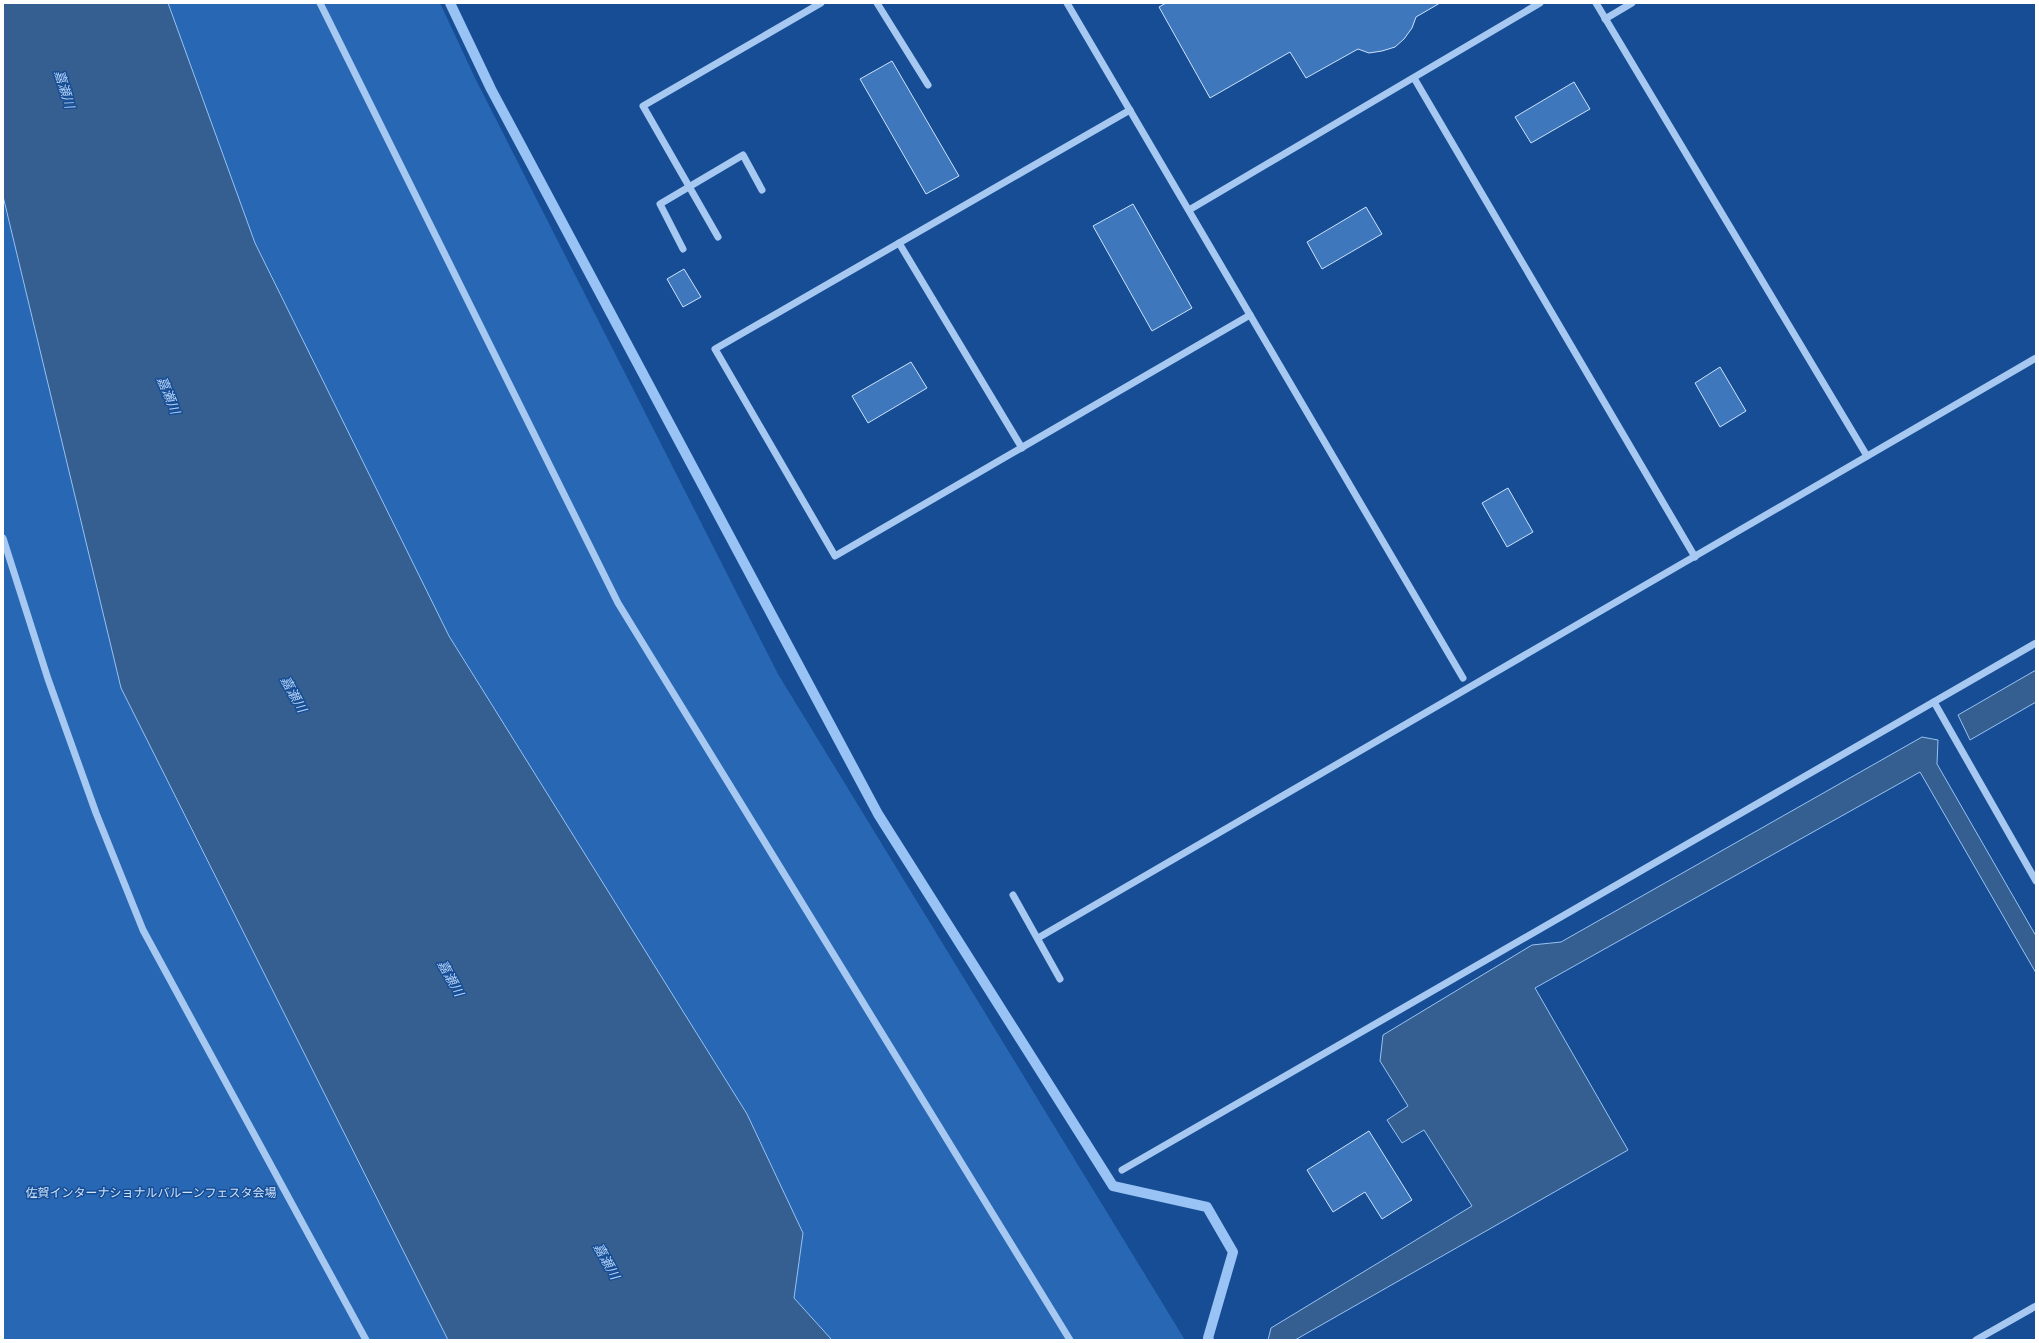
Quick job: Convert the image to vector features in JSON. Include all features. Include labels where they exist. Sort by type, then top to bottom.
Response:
[{"type":"street","points":[[320,3],[618,603],[1070,1340]]},
{"type":"street","points":[[718,237],[643,106],[821,3]]},
{"type":"street","points":[[877,3],[928,85]]},
{"type":"street","points":[[1067,3],[1463,678]]},
{"type":"street","points":[[1189,210],[1540,3]]},
{"type":"street","points":[[1596,3],[1867,456]]},
{"type":"street","points":[[1605,19],[1632,3]]},
{"type":"street","points":[[1414,78],[1695,557]]},
{"type":"street","points":[[1130,110],[715,349],[835,556],[1250,315]]},
{"type":"street","points":[[683,249],[660,204],[743,155],[762,190]]},
{"type":"street","points":[[899,243],[1022,448]]},
{"type":"street","points":[[1038,938],[2036,358]]},
{"type":"street","points":[[3,538],[48,679],[96,813],[143,930],[366,1340]]},
{"type":"street","points":[[1122,1170],[2036,643]]},
{"type":"street","points":[[1934,702],[2036,882]]},
{"type":"street","points":[[1013,895],[1060,979]]},
{"type":"street","points":[[1976,1340],[2036,1306]]},
{"type":"green space","points":[[168,3],[440,3],[476,80],[778,674],[1185,1340],[832,1340],[794,1298],[803,1233],[747,1114],[449,636],[255,243]]},
{"type":"green space","name":"佐賀インターナショナルバルーンフェスタ会場","points":[[3,197],[121,688],[448,1340],[3,1340]]},
{"type":"water","name":"嘉瀬川","points":[[3,3],[168,3],[255,243],[449,636],[747,1114],[803,1233],[794,1298],[832,1340],[448,1340],[121,688],[3,196]]},
{"type":"water","points":[[2036,670],[2036,702],[1970,740],[1958,715]]},
{"type":"water","points":[[1922,737],[1938,740],[1937,764],[2036,936],[2036,973],[1920,772],[1535,988],[1628,1150],[1295,1340],[1268,1340],[1271,1328],[1472,1206],[1424,1130],[1402,1143],[1387,1120],[1408,1106],[1380,1061],[1383,1035],[1532,945],[1561,942]]},
{"type":"building","points":[[1166,3],[1440,3],[1416,17],[1412,28],[1404,39],[1395,47],[1369,53],[1358,49],[1306,78],[1290,52],[1210,98],[1159,7]]},
{"type":"building","points":[[892,61],[959,176],[926,194],[860,79]]},
{"type":"building","points":[[1574,82],[1590,109],[1531,143],[1515,117]]},
{"type":"building","points":[[1133,204],[1192,308],[1152,331],[1093,226]]},
{"type":"building","points":[[1366,207],[1382,234],[1322,269],[1307,242]]},
{"type":"building","points":[[684,269],[701,297],[683,307],[667,279]]},
{"type":"building","points":[[911,362],[927,388],[868,423],[852,396]]},
{"type":"building","points":[[1720,367],[1746,411],[1720,427],[1695,383]]},
{"type":"building","points":[[1508,488],[1533,532],[1507,547],[1482,503]]},
{"type":"building","points":[[1369,1131],[1412,1200],[1382,1219],[1365,1192],[1333,1212],[1307,1170]]},
{"type":"waterway","points":[[450,3],[491,89],[878,814],[1113,1186],[1207,1207],[1233,1252],[1208,1338],[1209,1340]]}]
